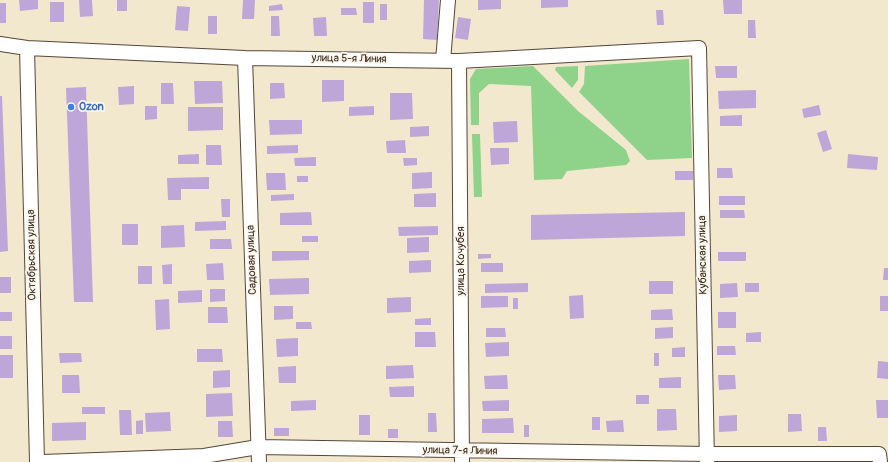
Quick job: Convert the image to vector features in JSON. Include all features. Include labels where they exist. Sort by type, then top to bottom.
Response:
[{"type":"street","points":[[443,61],[448,0]]},
{"type":"street","name":"улица 5-я Линия","points":[[0,44],[27,48],[245,58],[443,61],[698,48]]},
{"type":"street","name":"Октябрьская улица","points":[[27,48],[37,462]]},
{"type":"street","name":"Кубанская улица","points":[[698,48],[707,458]]},
{"type":"street","name":"Садовая улица","points":[[245,58],[258,462]]},
{"type":"street","name":"улица Кочубея","points":[[459,61],[462,456]]},
{"type":"street","name":"улица 7-я Линия","points":[[43,462],[204,456],[258,447],[462,456],[880,458]]},
{"type":"green space","points":[[689,59],[692,158],[647,160],[579,92],[584,84],[585,66]]},
{"type":"green space","points":[[533,66],[578,111],[626,150],[630,161],[626,165],[567,171],[562,179],[534,180],[531,86],[489,84],[479,93],[479,125],[471,125],[470,79],[476,69]]},
{"type":"green space","points":[[578,66],[578,80],[572,88],[555,70],[556,67]]},
{"type":"green space","points":[[472,134],[480,134],[482,197],[474,197]]},
{"type":"building","points":[[19,0],[38,0],[38,9],[20,11]]},
{"type":"building","points":[[79,0],[92,0],[93,16],[80,17]]},
{"type":"building","points":[[117,0],[127,0],[127,11],[117,11]]},
{"type":"building","points":[[243,0],[255,0],[254,19],[242,19]]},
{"type":"building","points":[[424,0],[439,0],[437,40],[423,39]]},
{"type":"building","points":[[478,0],[501,0],[501,9],[478,10]]},
{"type":"building","points":[[541,0],[568,0],[568,7],[541,8]]},
{"type":"building","points":[[723,0],[742,0],[742,14],[724,14]]},
{"type":"building","points":[[50,2],[64,2],[64,22],[50,22]]},
{"type":"building","points":[[363,2],[374,2],[374,23],[363,23]]},
{"type":"building","points":[[0,3],[6,3],[6,23],[0,23]]},
{"type":"building","points":[[282,4],[283,10],[269,11],[269,6]]},
{"type":"building","points":[[380,4],[387,4],[387,20],[380,20]]},
{"type":"building","points":[[177,6],[190,7],[188,31],[175,30]]},
{"type":"building","points":[[341,8],[356,8],[357,15],[341,15]]},
{"type":"building","points":[[656,10],[663,10],[664,25],[657,25]]},
{"type":"building","points":[[208,16],[217,16],[217,34],[208,34]]},
{"type":"building","points":[[271,16],[279,16],[280,36],[271,36]]},
{"type":"building","points":[[326,17],[327,36],[314,36],[313,18]]},
{"type":"building","points":[[458,17],[471,19],[468,40],[455,38]]},
{"type":"building","points":[[748,20],[755,20],[756,38],[748,38]]},
{"type":"building","points":[[715,66],[737,66],[737,78],[716,78]]},
{"type":"building","points":[[322,80],[344,80],[344,101],[322,102]]},
{"type":"building","points":[[194,81],[222,81],[223,103],[195,104]]},
{"type":"building","points":[[161,83],[173,83],[174,104],[161,104]]},
{"type":"building","points":[[270,83],[284,83],[285,98],[270,99]]},
{"type":"building","points":[[134,86],[134,104],[119,105],[118,87]]},
{"type":"building","points":[[86,87],[93,302],[74,302],[66,88]]},
{"type":"building","points":[[756,90],[756,108],[719,109],[718,91]]},
{"type":"building","points":[[390,93],[412,93],[413,119],[390,120]]},
{"type":"building","points":[[0,96],[2,96],[8,251],[0,252]]},
{"type":"building","points":[[819,105],[821,115],[804,118],[802,109]]},
{"type":"building","points":[[145,106],[157,106],[157,119],[145,120]]},
{"type":"building","points":[[374,106],[374,115],[349,116],[349,107]]},
{"type":"building","points":[[188,107],[223,107],[223,130],[188,131]]},
{"type":"building","points":[[742,115],[742,126],[720,126],[720,116]]},
{"type":"building","points":[[269,120],[302,120],[302,134],[270,135]]},
{"type":"building","points":[[517,121],[518,142],[494,143],[493,122]]},
{"type":"building","points":[[429,126],[429,136],[410,137],[410,127]]},
{"type":"building","points":[[826,130],[832,149],[823,152],[817,133]]},
{"type":"building","points":[[405,140],[406,153],[387,153],[386,141]]},
{"type":"building","points":[[206,145],[221,145],[222,165],[206,165]]},
{"type":"building","points":[[298,145],[298,153],[267,154],[267,146]]},
{"type":"building","points":[[490,148],[509,148],[509,164],[491,165]]},
{"type":"building","points":[[199,154],[199,164],[178,164],[178,155]]},
{"type":"building","points":[[848,154],[878,157],[877,170],[847,168]]},
{"type":"building","points":[[316,157],[316,166],[295,166],[294,158]]},
{"type":"building","points":[[403,158],[417,158],[417,165],[404,166]]},
{"type":"building","points":[[717,168],[732,168],[733,178],[717,178]]},
{"type":"building","points":[[675,171],[693,171],[693,180],[675,180]]},
{"type":"building","points":[[432,172],[432,188],[412,189],[412,173]]},
{"type":"building","points":[[266,173],[285,173],[286,190],[267,190]]},
{"type":"building","points":[[297,176],[308,176],[308,182],[297,182]]},
{"type":"building","points":[[209,177],[209,189],[181,189],[181,200],[168,200],[167,178]]},
{"type":"building","points":[[436,193],[436,207],[414,207],[414,194]]},
{"type":"building","points":[[294,194],[294,200],[271,201],[271,195]]},
{"type":"building","points":[[719,196],[745,196],[745,205],[719,205]]},
{"type":"building","points":[[221,199],[230,199],[230,217],[222,217]]},
{"type":"building","points":[[720,210],[744,210],[745,218],[720,218]]},
{"type":"building","points":[[311,212],[312,225],[280,225],[280,213]]},
{"type":"building","points":[[685,212],[685,236],[531,240],[531,215]]},
{"type":"building","points":[[226,221],[226,230],[195,231],[195,222]]},
{"type":"building","points":[[122,224],[138,224],[138,245],[122,245]]},
{"type":"building","points":[[184,225],[185,247],[161,248],[161,226]]},
{"type":"building","points":[[438,226],[438,235],[399,236],[398,227]]},
{"type":"building","points":[[302,236],[318,236],[318,242],[302,242]]},
{"type":"building","points":[[429,237],[429,252],[407,253],[407,238]]},
{"type":"building","points":[[210,239],[231,239],[232,249],[210,249]]},
{"type":"building","points":[[272,251],[309,251],[309,260],[272,261]]},
{"type":"building","points":[[718,252],[746,252],[746,261],[718,261]]},
{"type":"building","points":[[478,254],[491,254],[491,258],[478,259]]},
{"type":"building","points":[[431,260],[431,272],[409,273],[409,261]]},
{"type":"building","points":[[223,263],[224,280],[207,280],[206,264]]},
{"type":"building","points":[[481,263],[503,263],[503,272],[481,272]]},
{"type":"building","points":[[172,264],[172,284],[163,284],[162,265]]},
{"type":"building","points":[[138,266],[152,266],[152,284],[138,284]]},
{"type":"building","points":[[884,268],[888,268],[888,280],[883,280]]},
{"type":"building","points":[[0,277],[11,277],[11,293],[0,293]]},
{"type":"building","points":[[309,278],[309,294],[270,295],[269,279]]},
{"type":"building","points":[[649,281],[673,281],[673,294],[649,294]]},
{"type":"building","points":[[528,283],[528,292],[485,293],[485,284]]},
{"type":"building","points":[[737,283],[738,297],[720,298],[720,284]]},
{"type":"building","points":[[745,283],[759,283],[759,292],[745,292]]},
{"type":"building","points":[[210,289],[225,289],[225,301],[210,302]]},
{"type":"building","points":[[202,290],[202,302],[178,303],[178,291]]},
{"type":"building","points":[[583,295],[584,318],[570,319],[569,296]]},
{"type":"building","points":[[481,296],[508,296],[508,307],[481,308]]},
{"type":"building","points":[[880,296],[888,296],[888,311],[880,311]]},
{"type":"building","points":[[411,297],[411,312],[387,313],[387,298]]},
{"type":"building","points":[[513,298],[518,298],[518,309],[513,309]]},
{"type":"building","points":[[169,299],[170,329],[156,330],[155,300]]},
{"type":"building","points":[[274,306],[293,306],[293,319],[274,320]]},
{"type":"building","points":[[208,307],[227,307],[228,323],[208,323]]},
{"type":"building","points":[[672,309],[673,320],[651,320],[651,310]]},
{"type":"building","points":[[0,312],[12,312],[12,321],[0,321]]},
{"type":"building","points":[[718,312],[736,312],[736,328],[718,328]]},
{"type":"building","points":[[431,318],[431,325],[415,325],[415,319]]},
{"type":"building","points":[[296,322],[311,322],[312,329],[296,329]]},
{"type":"building","points":[[673,327],[673,338],[655,339],[655,328]]},
{"type":"building","points":[[486,328],[505,328],[506,337],[486,337]]},
{"type":"building","points":[[415,332],[435,332],[436,347],[415,347]]},
{"type":"building","points":[[761,332],[761,342],[746,342],[746,333]]},
{"type":"building","points":[[0,336],[12,336],[12,349],[0,349]]},
{"type":"building","points":[[298,338],[298,356],[277,357],[276,339]]},
{"type":"building","points":[[509,342],[509,356],[486,357],[485,343]]},
{"type":"building","points":[[717,346],[735,346],[736,355],[717,355]]},
{"type":"building","points":[[685,347],[685,357],[672,357],[672,348]]},
{"type":"building","points":[[197,349],[222,349],[223,362],[197,362]]},
{"type":"building","points":[[59,353],[81,353],[82,362],[60,363]]},
{"type":"building","points":[[654,353],[659,353],[659,366],[654,366]]},
{"type":"building","points":[[0,355],[13,355],[13,378],[0,378]]},
{"type":"building","points":[[878,361],[888,362],[888,379],[877,378]]},
{"type":"building","points":[[413,365],[414,378],[386,379],[386,366]]},
{"type":"building","points":[[296,366],[296,383],[279,383],[278,367]]},
{"type":"building","points":[[230,370],[230,387],[213,388],[213,371]]},
{"type":"building","points":[[62,375],[79,375],[80,393],[62,393]]},
{"type":"building","points":[[507,375],[508,389],[485,389],[484,376]]},
{"type":"building","points":[[718,375],[735,375],[736,389],[719,390]]},
{"type":"building","points":[[681,377],[681,388],[659,388],[659,378]]},
{"type":"building","points":[[414,386],[414,397],[390,397],[389,387]]},
{"type":"building","points":[[232,393],[233,416],[206,417],[206,394]]},
{"type":"building","points":[[636,395],[649,395],[649,404],[636,404]]},
{"type":"building","points":[[316,400],[316,410],[291,411],[291,401]]},
{"type":"building","points":[[509,400],[509,411],[483,411],[482,401]]},
{"type":"building","points":[[876,400],[888,400],[888,418],[877,418]]},
{"type":"building","points":[[82,407],[105,407],[105,414],[82,414]]},
{"type":"building","points":[[657,409],[676,409],[677,430],[657,431]]},
{"type":"building","points":[[119,410],[131,410],[132,435],[120,435]]},
{"type":"building","points":[[170,412],[171,431],[146,432],[145,413]]},
{"type":"building","points":[[428,413],[436,413],[437,432],[428,432]]},
{"type":"building","points":[[788,414],[801,414],[802,431],[788,432]]},
{"type":"building","points":[[359,415],[370,415],[370,435],[359,435]]},
{"type":"building","points":[[737,415],[737,431],[719,432],[719,416]]},
{"type":"building","points":[[592,417],[600,417],[600,430],[592,430]]},
{"type":"building","points":[[513,418],[514,433],[482,433],[482,419]]},
{"type":"building","points":[[143,420],[143,434],[136,434],[136,421]]},
{"type":"building","points":[[623,420],[624,432],[607,432],[606,421]]},
{"type":"building","points":[[218,421],[232,421],[233,437],[218,437]]},
{"type":"building","points":[[86,422],[86,440],[52,441],[52,423]]},
{"type":"building","points":[[524,425],[529,425],[529,437],[524,437]]},
{"type":"building","points":[[818,427],[826,427],[827,441],[818,441]]},
{"type":"building","points":[[274,428],[289,428],[289,436],[274,436]]},
{"type":"building","points":[[388,429],[398,429],[398,438],[388,438]]},
{"type":"place","name":"Ozon","points":[[71,107]]}]
